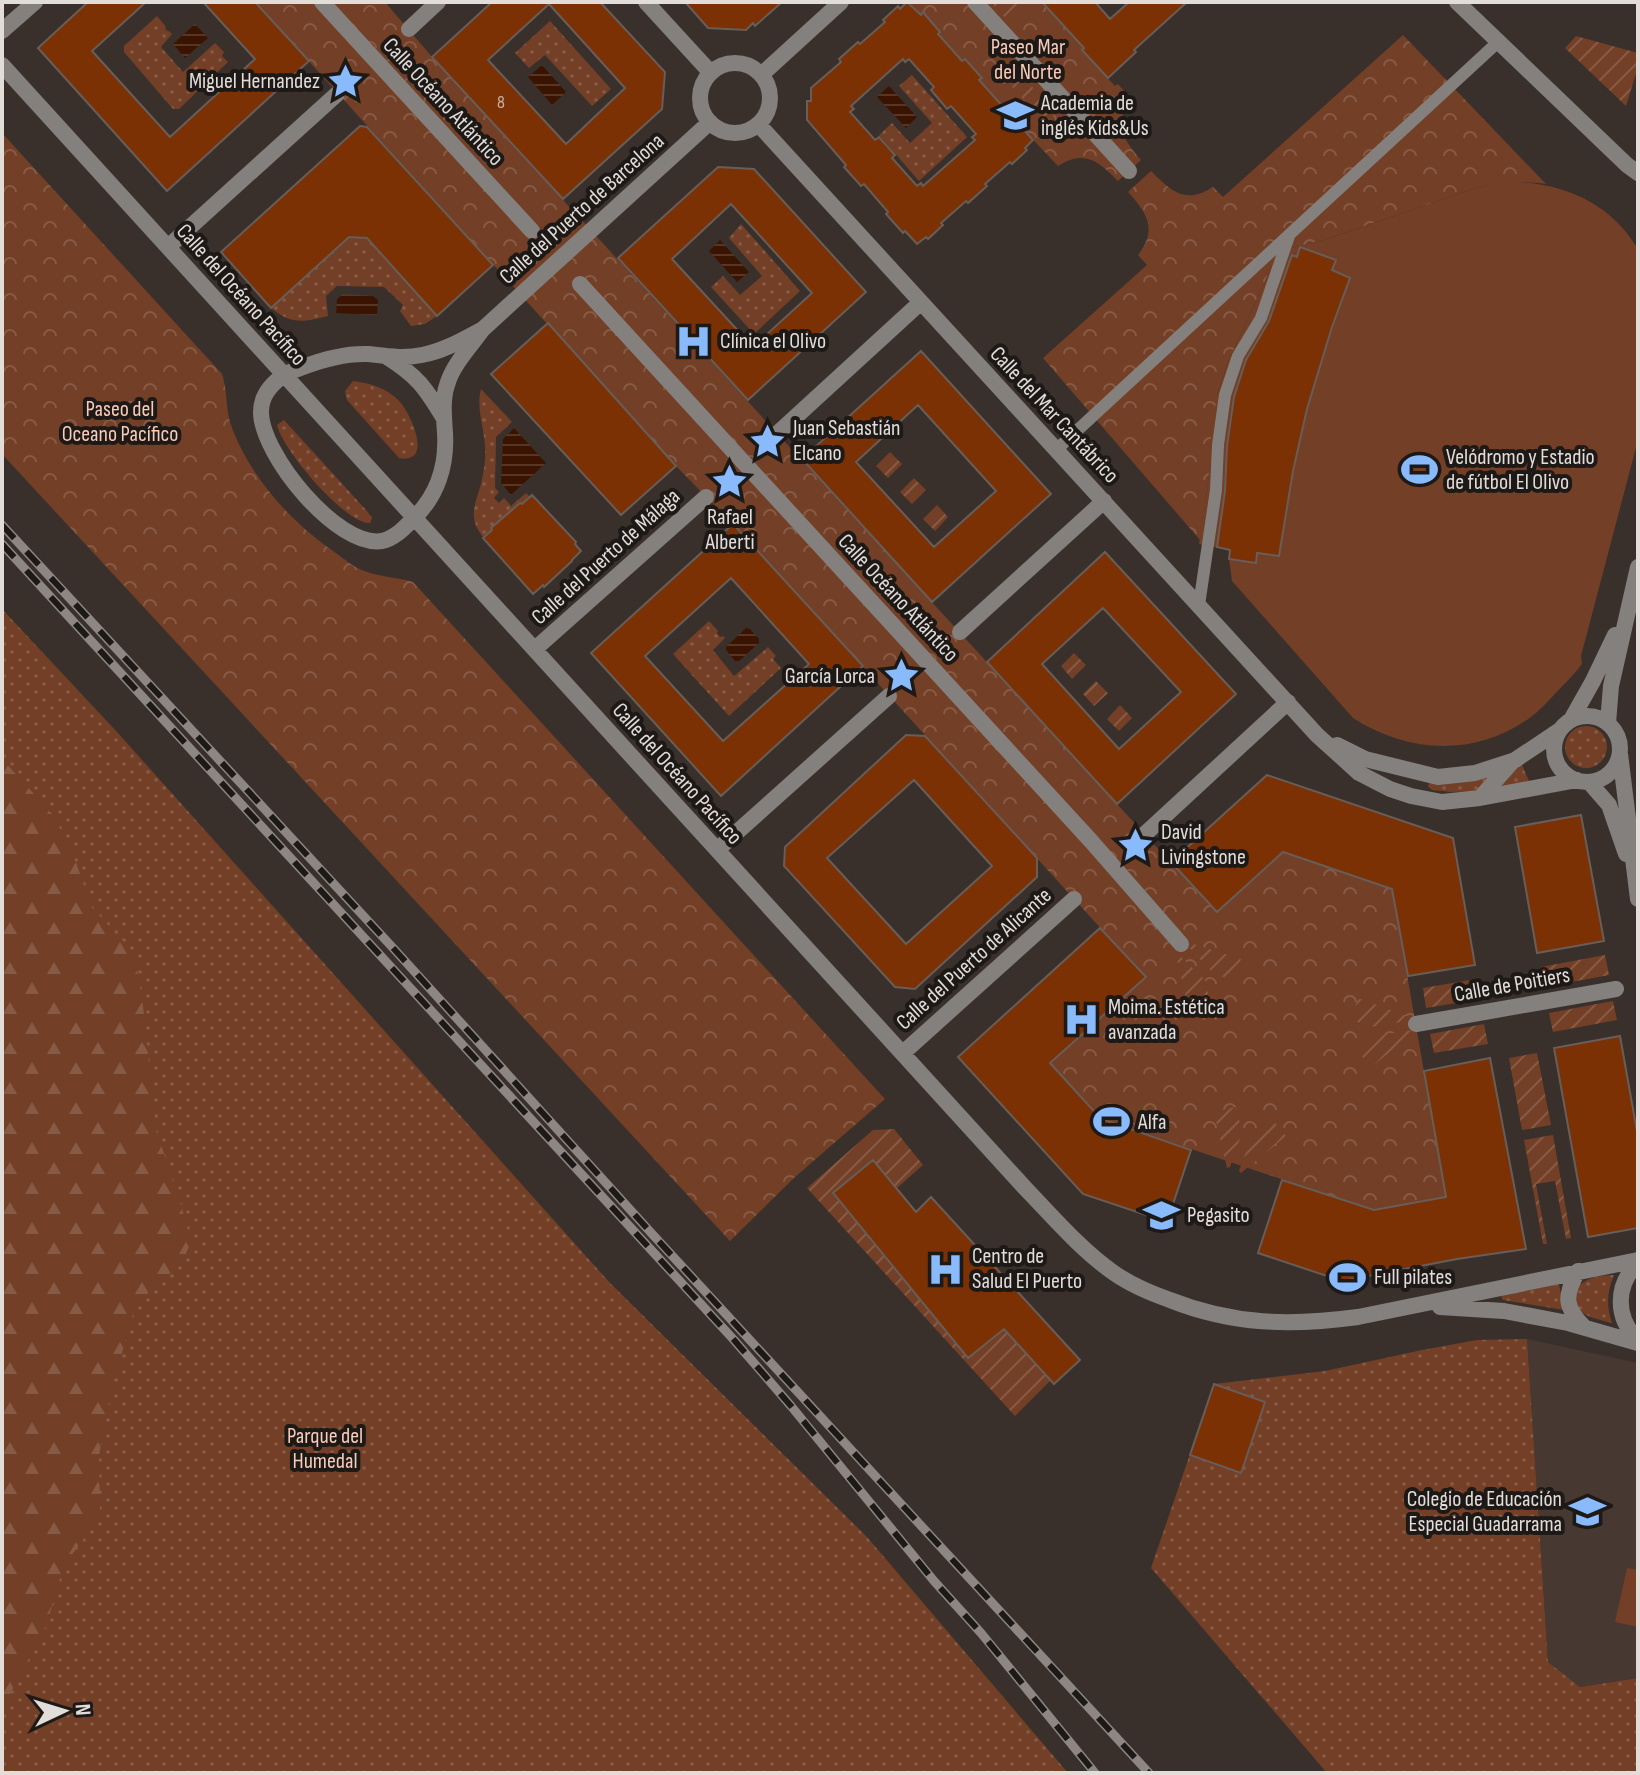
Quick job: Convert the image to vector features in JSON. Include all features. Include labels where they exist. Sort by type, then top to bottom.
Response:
[{"type":"street","points":[[2,31],[35,2]]},
{"type":"street","name":"Calle Océano Atlántico","points":[[322,2],[532,231]]},
{"type":"street","points":[[409,29],[438,2]]},
{"type":"street","points":[[646,2],[711,73]]},
{"type":"street","points":[[761,75],[841,2]]},
{"type":"street","points":[[975,2],[1129,171]]},
{"type":"street","points":[[1460,3],[1634,173]]},
{"type":"street","points":[[731,63],[752,67],[761,75],[770,95],[766,116],[759,125],[750,131],[729,133],[719,130],[710,122],[700,102],[701,91],[711,73],[731,63]]},
{"type":"street","name":"Calle del Océano Pacífico","points":[[2,65],[1047,1211],[1115,1273],[1143,1290],[1189,1308],[1222,1317],[1291,1323],[1358,1317],[1578,1271],[1638,1262]]},
{"type":"street","points":[[168,247],[337,94]]},
{"type":"street","name":"Calle del Puerto de Barcelona","points":[[483,329],[426,355],[387,357],[370,354],[322,360],[284,374],[266,391],[261,415],[265,432],[280,460],[304,494],[341,527],[367,540],[380,541],[389,539],[415,518],[440,479],[445,450],[446,387],[483,329],[710,122]]},
{"type":"street","name":"Calle del Mar Cantábrico","points":[[759,125],[1317,735],[1359,773],[1390,789],[1442,802],[1583,781]]},
{"type":"street","name":"Calle Océano Atlántico","points":[[580,284],[1081,830],[1181,944]]},
{"type":"street","points":[[778,433],[921,302]]},
{"type":"street","points":[[387,357],[420,382],[444,419]]},
{"type":"street","name":"Calle del Puerto de Málaga","points":[[535,649],[706,497]]},
{"type":"street","points":[[960,632],[1104,501]]},
{"type":"street","points":[[1608,723],[1609,697],[1638,567]]},
{"type":"street","points":[[1628,604],[1610,649],[1556,739],[1554,749],[1556,760],[1568,776],[1583,781],[1603,796],[1612,813],[1637,892]]},
{"type":"street","points":[[717,850],[889,696]]},
{"type":"street","points":[[1145,834],[1288,702]]},
{"type":"street","points":[[1565,725],[1580,716],[1590,716],[1608,723],[1615,730],[1619,740],[1637,892]]},
{"type":"street","name":"Calle del Mar Cantábrico","points":[[1480,798],[1515,760],[1565,725]]},
{"type":"street","name":"Calle del Mar Cantábrico","points":[[1317,735],[1365,759],[1438,777],[1475,773],[1515,760]]},
{"type":"street","points":[[1583,781],[1598,780],[1614,769],[1620,751]]},
{"type":"street","name":"Calle del Puerto de Alicante","points":[[904,1052],[1074,899]]},
{"type":"street","name":"Calle de Poitiers","points":[[1416,1024],[1616,989]]},
{"type":"street","points":[[1638,1262],[1626,1277],[1620,1295],[1625,1323],[1638,1342]]},
{"type":"street","points":[[1578,1271],[1569,1288],[1568,1300],[1572,1315],[1585,1328]]},
{"type":"street","name":"Calle del Océano Pacífico","points":[[1418,1305],[1504,1311],[1568,1323],[1638,1342]]},
{"type":"lane","points":[[1056,450],[1498,42]]},
{"type":"lane","points":[[1199,605],[1216,490],[1225,395],[1238,356],[1261,318],[1290,234]]},
{"type":"shaded area","points":[[195,24],[208,38],[185,58],[173,44]]},
{"type":"shaded area","points":[[542,65],[566,92],[552,105],[528,77]]},
{"type":"shaded area","points":[[889,86],[917,117],[906,128],[877,97]]},
{"type":"shaded area","points":[[720,240],[749,272],[737,282],[709,251]]},
{"type":"shaded area","points":[[343,294],[373,296],[378,300],[377,315],[336,313],[337,299]]},
{"type":"shaded area","points":[[514,428],[546,463],[511,495],[501,483],[503,439]]},
{"type":"shaded area","points":[[746,628],[759,639],[759,643],[735,661],[726,647]]},
{"type":"shaded area","name":"Colegio de Educación Especial Guadarrama","points":[[1527,1339],[1638,1363],[1638,1678],[1580,1687],[1548,1662]]},
{"type":"green space","points":[[255,2],[385,2],[1216,912],[1283,852],[1392,889],[1446,1197],[1366,1212],[1365,1207],[1107,1121],[1104,1123],[1050,1063],[1145,977]]},
{"type":"green space","name":"Paseo Mar del Norte","points":[[909,2],[1042,2],[1115,86],[1118,84],[1131,99],[1122,117],[1122,131],[1141,160],[1118,181],[1098,163],[1083,158],[1058,166],[1021,127],[1007,106],[1004,108],[979,80],[981,78],[965,59],[962,61],[938,34],[940,31],[924,13],[921,15]]},
{"type":"green space","points":[[991,2],[1016,2],[1022,8],[1007,20]]},
{"type":"green space","points":[[157,16],[172,34],[161,47],[183,72],[215,43],[228,62],[179,109],[173,109],[124,52],[124,46]]},
{"type":"green space","points":[[550,21],[611,89],[592,106],[545,55],[529,68],[515,53]]},
{"type":"green space","points":[[1403,35],[1546,184],[1514,182],[1482,186],[1321,241],[1279,251],[1228,362],[1218,392],[1200,540],[1043,358],[1147,265],[1138,255],[1148,237],[1148,222],[1128,192],[1151,171],[1179,193],[1194,195],[1213,187],[1223,197]]},
{"type":"green space","points":[[1576,36],[1638,53],[1638,67],[1626,106],[1565,48]]},
{"type":"green space","points":[[1007,59],[1056,113],[1045,123],[996,69]]},
{"type":"green space","points":[[912,75],[967,137],[919,181],[879,135],[892,123],[910,143],[932,123],[899,86]]},
{"type":"green space","name":"Paseo del Oceano Pacífico","points":[[2,133],[222,374],[230,421],[240,446],[261,481],[287,512],[317,539],[356,567],[413,582],[885,1099],[795,1177],[730,1241],[2,454]]},
{"type":"green space","name":"Velódromo y Estadio de fútbol El Olivo","points":[[1502,182],[1542,185],[1580,196],[1612,218],[1638,249],[1638,440],[1581,656],[1582,664],[1537,712],[1510,730],[1465,744],[1419,744],[1374,730],[1353,718],[1232,581],[1230,550],[1199,544],[1208,485],[1212,423],[1228,362],[1279,251],[1321,241]]},
{"type":"green space","points":[[741,224],[800,291],[754,334],[711,287],[723,276],[740,295],[762,276],[729,238]]},
{"type":"green space","points":[[349,237],[367,238],[437,316],[425,324],[411,326],[400,311],[403,305],[384,287],[337,286],[326,296],[328,316],[312,320],[292,320],[271,308]]},
{"type":"green space","points":[[353,381],[378,387],[404,407],[417,437],[418,446],[410,458],[399,458],[347,400],[345,391]]},
{"type":"green space","points":[[481,389],[512,422],[496,437],[495,488],[499,492],[494,498],[499,503],[504,498],[511,506],[526,493],[530,497],[491,528],[493,530],[484,538],[474,518],[485,460],[479,403]]},
{"type":"green space","points":[[284,420],[367,511],[372,518],[370,523],[359,520],[331,499],[302,467],[281,436],[277,425]]},
{"type":"green space","points":[[890,452],[902,464],[888,478],[876,466]]},
{"type":"green space","points":[[914,478],[926,490],[912,504],[900,492]]},
{"type":"green space","points":[[937,505],[948,517],[935,531],[923,519]]},
{"type":"green space","name":"Parque del Humedal","points":[[2,609],[117,732],[610,1283],[867,1537],[1068,1773],[2,1773]]},
{"type":"green space","points":[[709,621],[720,637],[725,638],[713,650],[734,676],[768,647],[781,668],[729,716],[673,654]]},
{"type":"green space","points":[[1074,653],[1086,665],[1072,679],[1061,666]]},
{"type":"green space","points":[[1096,681],[1108,693],[1094,706],[1083,694]]},
{"type":"green space","points":[[1120,705],[1132,718],[1119,731],[1107,719]]},
{"type":"green space","points":[[1586,726],[1601,732],[1607,747],[1601,762],[1586,768],[1571,762],[1565,747],[1571,732]]},
{"type":"green space","points":[[2,759],[54,816],[77,865],[91,906],[134,954],[142,997],[156,1130],[191,1242],[182,1262],[136,1304],[112,1387],[99,1456],[100,1517],[64,1565],[46,1626],[2,1709]]},
{"type":"green space","points":[[1521,763],[1529,781],[1500,787]]},
{"type":"green space","points":[[1490,775],[1481,791],[1451,792],[1432,790],[1428,786],[1430,781]]},
{"type":"green space","points":[[1187,942],[1241,959],[1234,981],[1213,973]]},
{"type":"green space","points":[[1175,951],[1205,980],[1210,1001],[1188,1006]]},
{"type":"green space","points":[[1605,955],[1609,975],[1545,987],[1541,967]]},
{"type":"green space","points":[[1476,979],[1480,999],[1426,1008],[1423,988]]},
{"type":"green space","points":[[1358,998],[1412,1020],[1371,1027],[1351,1020]]},
{"type":"green space","points":[[1613,1001],[1617,1020],[1553,1032],[1549,1013]]},
{"type":"green space","points":[[1484,1024],[1488,1044],[1434,1053],[1430,1034]]},
{"type":"green space","points":[[1414,1030],[1371,1067],[1357,1050],[1374,1036]]},
{"type":"green space","points":[[1537,1053],[1551,1125],[1522,1130],[1509,1058]]},
{"type":"green space","points":[[1236,1107],[1242,1133],[1227,1168],[1214,1112]]},
{"type":"green space","points":[[1272,1119],[1286,1136],[1241,1173],[1239,1171],[1252,1135]]},
{"type":"green space","points":[[894,1129],[923,1165],[897,1188],[873,1160],[833,1193],[968,1358],[990,1340],[954,1275],[1051,1380],[1015,1416],[807,1188],[873,1130]]},
{"type":"green space","points":[[1553,1135],[1571,1238],[1566,1239],[1555,1181],[1536,1184],[1547,1244],[1543,1244],[1524,1140]]},
{"type":"green space","points":[[1614,1275],[1608,1299],[1612,1323],[1583,1313],[1576,1304],[1578,1287],[1599,1276]]},
{"type":"green space","points":[[1559,1284],[1564,1310],[1503,1300],[1501,1297],[1503,1295]]},
{"type":"green space","points":[[1527,1339],[1548,1662],[1580,1687],[1638,1678],[1638,1772],[1327,1773],[1151,1568],[1214,1384],[1325,1371],[1477,1340]]},
{"type":"green space","points":[[1627,1568],[1638,1570],[1638,1627],[1615,1622]]},
{"type":"building","points":[[88,2],[146,2],[92,51],[170,137],[255,59],[203,2],[255,2],[309,61],[167,191],[38,48]]},
{"type":"building","points":[[492,2],[600,2],[665,72],[662,109],[563,199],[432,57]],"holes":[[[549,4],[625,88],[566,144],[488,60]]]},
{"type":"building","points":[[685,2],[782,2],[746,30],[708,28]]},
{"type":"building","points":[[907,2],[921,15],[923,12],[940,32],[938,34],[982,78],[979,80],[1004,108],[1007,105],[1033,140],[1012,164],[1010,162],[968,203],[966,201],[941,223],[943,225],[928,239],[926,237],[917,244],[886,214],[888,212],[864,184],[861,186],[844,167],[846,165],[807,120],[811,88],[841,62],[839,59],[858,42],[860,44],[885,22],[883,20],[898,6],[900,9]],"holes":[[[903,59],[905,62],[909,59],[934,87],[931,90],[947,109],[951,106],[976,134],[972,137],[975,140],[923,186],[921,183],[917,186],[892,158],[895,155],[879,137],[875,140],[850,112],[854,109],[851,106]]]},
{"type":"building","points":[[1042,2],[1095,2],[1110,19],[1129,2],[1187,2],[1108,78]]},
{"type":"building","points":[[360,126],[367,127],[493,265],[437,316],[367,238],[349,237],[271,308],[221,252]]},
{"type":"building","points":[[718,167],[754,169],[866,292],[748,400],[618,258]],"holes":[[[731,204],[812,293],[753,347],[672,259]]]},
{"type":"building","points":[[1300,247],[1336,260],[1332,270],[1350,278],[1307,409],[1279,556],[1257,553],[1256,563],[1229,559],[1230,550],[1217,547],[1234,397],[1246,360],[1269,321],[1292,255],[1297,257]]},
{"type":"building","points":[[548,323],[676,466],[621,515],[491,374]]},
{"type":"building","points":[[921,351],[1051,494],[932,602],[802,459]],"holes":[[[918,405],[996,491],[934,547],[856,462]]]},
{"type":"building","points":[[532,495],[581,551],[533,594],[483,538]]},
{"type":"building","points":[[733,524],[863,666],[721,796],[591,653]],"holes":[[[731,578],[809,664],[723,741],[645,656]]]},
{"type":"building","points":[[1105,552],[1236,694],[1117,804],[987,662]],"holes":[[[1103,608],[1181,692],[1119,749],[1042,664]]]},
{"type":"building","points":[[906,735],[925,736],[1037,858],[1037,877],[915,989],[895,987],[784,866],[785,847]],"holes":[[[914,780],[992,866],[906,944],[827,858]]]},
{"type":"building","points":[[1267,775],[1453,838],[1475,965],[1408,976],[1392,889],[1283,852],[1217,912],[1171,862]]},
{"type":"building","points":[[1581,815],[1604,941],[1537,953],[1515,827]]},
{"type":"building","points":[[1100,928],[1146,977],[1050,1063],[1101,1119],[1191,1150],[1167,1222],[1083,1194],[958,1057]]},
{"type":"building","points":[[1620,1036],[1638,1137],[1638,1228],[1588,1237],[1554,1048]]},
{"type":"building","points":[[1490,1058],[1526,1249],[1342,1281],[1258,1253],[1282,1180],[1374,1210],[1446,1197],[1424,1071]]},
{"type":"building","name":"Centro de Salud El Puerto","points":[[873,1160],[916,1212],[931,1197],[1080,1360],[1054,1384],[1004,1329],[968,1358],[833,1193]]},
{"type":"building","points":[[1214,1384],[1265,1402],[1241,1473],[1190,1455]]},
{"type":"railway","points":[[2,525],[1149,1773]]},
{"type":"railway","points":[[2,544],[734,1340],[1095,1773]]},
{"type":"place","name":"Miguel Hernandez","points":[[346,81]]},
{"type":"place","name":"Academia de inglés Kids&Us","points":[[1015,116]]},
{"type":"place","name":"Clínica el Olivo","points":[[694,341]]},
{"type":"place","name":"Juan Sebastián Elcano","points":[[767,441]]},
{"type":"place","name":"Velódromo y Estadio de fútbol El Olivo","points":[[1420,470]]},
{"type":"place","name":"Rafael Alberti","points":[[730,481]]},
{"type":"place","name":"García Lorca","points":[[901,676]]},
{"type":"place","name":"David Livingstone","points":[[1135,845]]},
{"type":"place","name":"Moima. Estética avanzada","points":[[1082,1020]]},
{"type":"place","name":"Alfa","points":[[1112,1122]]},
{"type":"place","name":"Pegasito","points":[[1161,1215]]},
{"type":"place","name":"Centro de Salud El Puerto","points":[[946,1269]]},
{"type":"place","name":"Full pilates","points":[[1348,1277]]},
{"type":"place","name":"Colegio de Educación Especial Guadarrama","points":[[1588,1512]]}]
